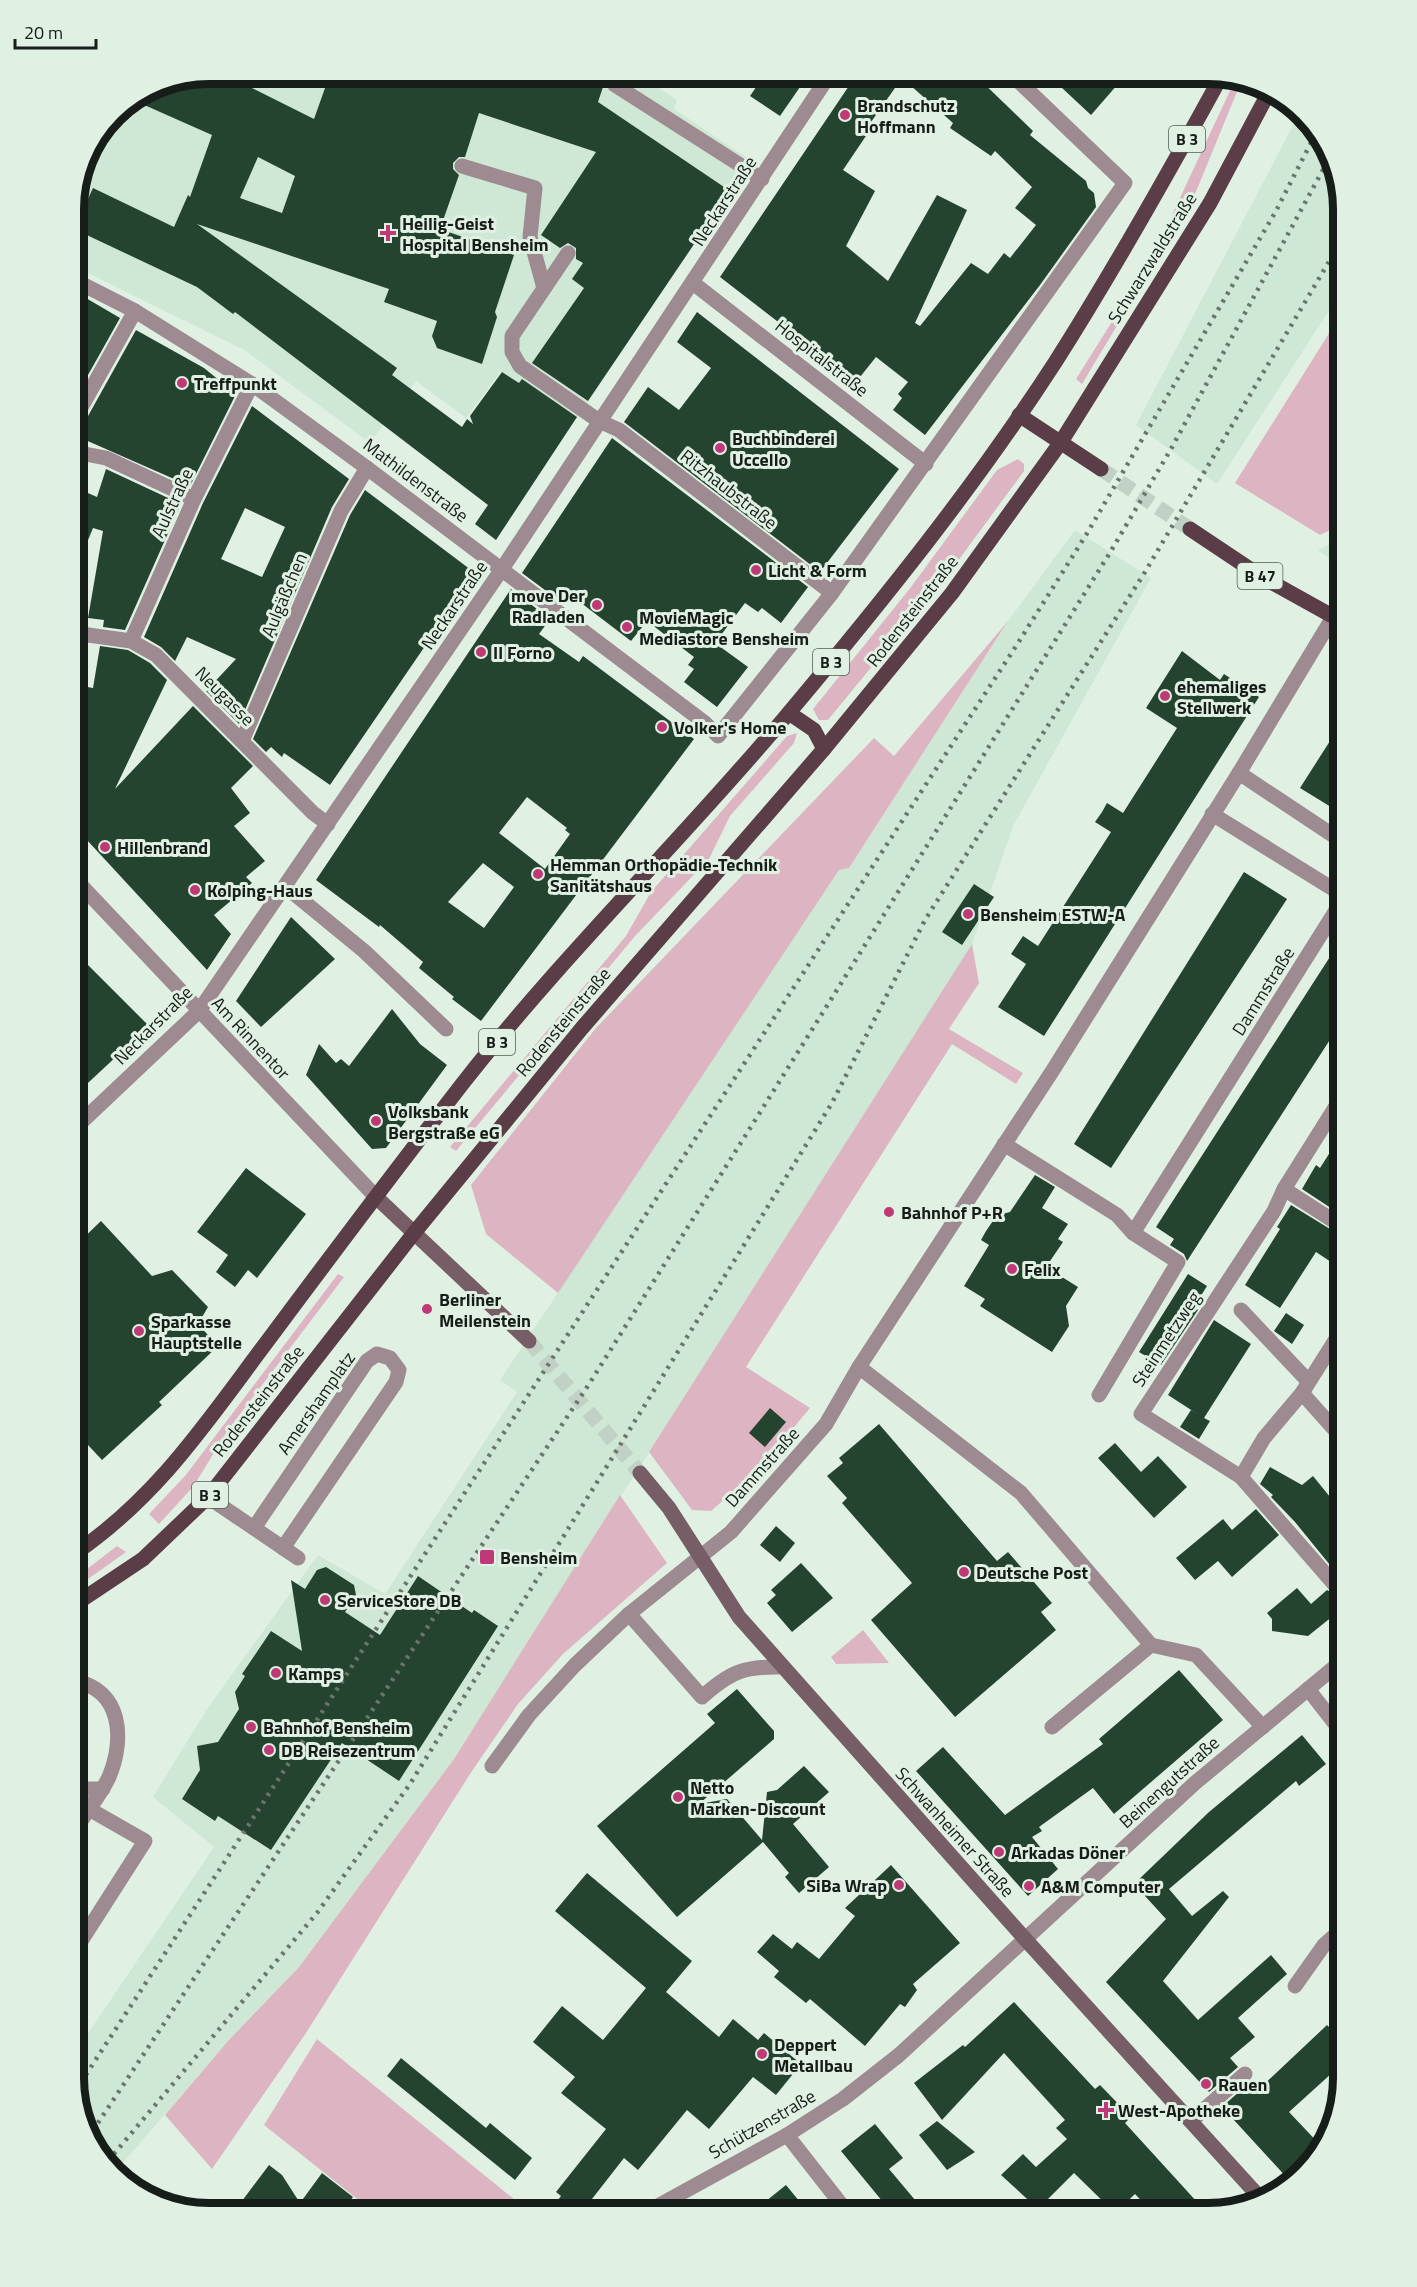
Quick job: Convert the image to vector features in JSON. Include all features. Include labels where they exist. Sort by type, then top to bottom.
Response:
[{"type":"main road","name":"Schwarzwaldstraße","points":[[1019,415],[1056,360],[1152,203],[1217,84]]},
{"type":"main road","name":"Schwarzwaldstraße","points":[[1061,442],[1210,202],[1266,98]]},
{"type":"main road","points":[[1019,415],[1101,469]]},
{"type":"main road","name":"Rodensteinstraße","points":[[84,1547],[105,1533],[129,1511],[179,1460],[376,1197],[518,1017],[789,713],[924,543],[1019,415]]},
{"type":"main road","name":"Rodensteinstraße","points":[[84,1598],[143,1559],[170,1537],[208,1497],[414,1233],[582,1028],[825,749],[952,593],[1061,442]]},
{"type":"main road","name":"B 47","points":[[1190,529],[1262,577],[1333,616]]},
{"type":"main road","points":[[789,713],[814,730],[825,749]]},
{"type":"main road","points":[[376,1197],[529,1341]]},
{"type":"main road","name":"Schwanheimer Straße","points":[[640,1473],[669,1508],[739,1617],[1026,1940],[1256,2193]]},
{"type":"street","points":[[615,84],[762,179]]},
{"type":"street","name":"Neckarstraße","points":[[84,1119],[199,1011],[286,887],[502,568],[824,84]]},
{"type":"street","points":[[832,592],[926,464],[1125,183],[1021,84]]},
{"type":"street","points":[[462,166],[535,188],[530,237],[544,288]]},
{"type":"street","points":[[544,288],[568,253]]},
{"type":"street","name":"Hospitalstraße","points":[[693,283],[926,464]]},
{"type":"street","name":"Mathildenstraße","points":[[84,285],[135,311],[252,384],[502,568],[705,723],[718,736],[832,592]]},
{"type":"street","name":"Ritzhaubstraße","points":[[544,288],[512,336],[513,357],[520,366],[599,421],[619,430],[832,592]]},
{"type":"street","points":[[84,402],[135,311]]},
{"type":"street","name":"Aulstraße","points":[[131,641],[194,499],[252,384]]},
{"type":"street","points":[[84,454],[106,458],[194,499]]},
{"type":"street","name":"Aulgäßchen","points":[[242,741],[341,511],[368,468]]},
{"type":"street","name":"Dammstraße","points":[[492,1767],[529,1715],[575,1665],[629,1614],[731,1532],[826,1424],[859,1367],[1004,1144],[1333,627]]},
{"type":"street","name":"Neugasse","points":[[84,634],[131,641],[156,655],[313,813],[328,824]]},
{"type":"street","points":[[1239,773],[1333,835]]},
{"type":"street","name":"Dammstraße","points":[[1212,814],[1333,889]]},
{"type":"street","points":[[286,887],[364,951],[446,1029]]},
{"type":"street","name":"Am Rinnentor","points":[[84,889],[376,1197]]},
{"type":"street","name":"Dammstraße","points":[[1133,1233],[1333,915]]},
{"type":"street","name":"Steinmetzweg","points":[[1333,1112],[1284,1189],[1274,1211],[1141,1414],[1241,1477],[1333,1583]]},
{"type":"street","points":[[1004,1144],[1117,1215],[1133,1233],[1178,1262],[1099,1395]]},
{"type":"street","points":[[1284,1189],[1333,1220]]},
{"type":"street","points":[[1241,1310],[1333,1424]]},
{"type":"street","points":[[1241,1477],[1264,1438],[1305,1387],[1333,1345]]},
{"type":"street","name":"Amershamplatz","points":[[254,1528],[367,1361],[377,1354],[390,1358],[399,1370],[396,1382],[283,1548]]},
{"type":"street","points":[[859,1367],[1021,1493],[1151,1646],[1196,1655],[1263,1727]]},
{"type":"street","points":[[208,1497],[298,1558]]},
{"type":"street","points":[[629,1614],[702,1697],[725,1676],[761,1667],[782,1667]]},
{"type":"street","points":[[1052,1727],[1151,1646]]},
{"type":"street","name":"Beinengutstraße","points":[[1026,1940],[1195,1783],[1333,1669]]},
{"type":"street","points":[[84,1683],[105,1697],[113,1707],[118,1720],[115,1757],[103,1789],[84,1811]]},
{"type":"street","points":[[1308,1689],[1333,1720]]},
{"type":"street","points":[[84,1789],[103,1789]]},
{"type":"street","points":[[84,1814],[145,1841],[84,1936]]},
{"type":"street","points":[[1295,1986],[1324,1945],[1333,1937]]},
{"type":"street","name":"Schützenstraße","points":[[663,2203],[787,2135],[843,2099],[900,2055],[1026,1940]]},
{"type":"street","points":[[1192,2120],[1245,2074]]},
{"type":"street","points":[[787,2135],[840,2203]]},
{"type":"shaded area","name":"Heilig-Geist Hospital Bensheim","points":[[201,84],[652,84],[677,100],[674,109],[750,160],[575,421],[501,371],[466,418],[416,381],[370,443],[246,351],[84,271],[84,201],[88,177],[97,154],[110,133],[121,121],[140,105],[161,94],[185,86]]},
{"type":"shaded area","points":[[1232,86],[1239,88],[1193,199],[1082,384],[1076,379],[1152,258]]},
{"type":"shaded area","points":[[1296,121],[1312,140],[1320,154],[1331,185],[1333,304],[1217,484],[1136,425]]},
{"type":"shaded area","points":[[1333,327],[1333,529],[1320,535],[1235,483]]},
{"type":"shaded area","points":[[1018,459],[1024,464],[1024,471],[955,565],[828,720],[819,720],[813,709],[911,587],[997,470]]},
{"type":"shaded area","points":[[1075,530],[1151,578],[1014,824],[972,944],[454,1759],[299,1967],[228,2041],[121,2166],[105,2147],[88,2110],[84,2078],[84,2039],[214,1847],[153,1797],[207,1709],[318,1555],[385,1594],[517,1392],[500,1380],[839,870],[849,868],[1008,621]]},
{"type":"shaded area","points":[[1333,543],[1333,560],[1317,550]]},
{"type":"shaded area","points":[[1008,621],[849,868],[839,870],[558,1293],[486,1234],[471,1185],[596,1028],[874,738],[894,756]]},
{"type":"shaded area","points":[[797,733],[794,743],[730,816],[709,859],[636,935],[456,1151],[450,1147],[626,936],[651,892],[787,736]]},
{"type":"shaded area","points":[[972,944],[979,983],[949,1029],[1023,1073],[1016,1084],[952,1044],[746,1367],[810,1408],[760,1468],[711,1511],[692,1510],[649,1452]]},
{"type":"shaded area","points":[[338,1274],[344,1277],[228,1430],[193,1487],[159,1524],[149,1514],[185,1476]]},
{"type":"shaded area","points":[[620,1495],[667,1563],[563,1654],[518,1704],[472,1771],[306,2033],[212,2169],[165,2115],[228,2041],[299,1967],[454,1759]]},
{"type":"shaded area","points":[[117,1546],[126,1552],[84,1582],[84,1571]]},
{"type":"shaded area","points":[[863,1630],[889,1663],[836,1664],[831,1657]]},
{"type":"shaded area","points":[[317,2039],[519,2203],[362,2203],[264,2125]]},
{"type":"building","points":[[244,84],[314,119],[326,84],[604,84],[598,102],[730,191],[588,401],[532,363],[584,288],[572,279],[583,263],[576,259],[576,248],[568,243],[560,248],[541,235],[596,152],[479,113],[465,157],[459,157],[453,163],[453,169],[459,175],[440,229],[514,255],[495,312],[497,317],[482,364],[437,348],[432,336],[437,321],[384,302],[389,289],[197,224],[397,368],[392,375],[462,427],[467,419],[473,424],[470,416],[502,372],[519,383],[522,379],[577,417],[496,540],[475,524],[488,505],[235,312],[233,314],[197,287],[84,234],[84,207],[93,188],[174,227],[188,195],[190,197],[212,135],[142,104],[161,94],[185,86]],"holes":[[[258,157],[295,176],[282,213],[240,198]]]},
{"type":"building","points":[[758,84],[802,84],[780,116],[750,96]]},
{"type":"building","points":[[850,84],[898,84],[871,122],[874,124],[843,170],[875,191],[846,246],[888,281],[937,195],[967,210],[915,323],[920,326],[971,263],[988,274],[1004,253],[1010,258],[1036,225],[1015,208],[1032,187],[995,151],[991,156],[950,128],[953,123],[909,84],[984,84],[1033,131],[1030,135],[1086,181],[1088,188],[1094,193],[1096,207],[1040,285],[925,435],[893,410],[902,398],[898,394],[908,382],[876,357],[856,382],[720,277]]},
{"type":"building","points":[[1064,84],[1118,84],[1091,115],[1061,87]]},
{"type":"building","points":[[84,297],[120,318],[84,382]]},
{"type":"building","points":[[697,312],[899,469],[820,572],[624,422],[648,387],[679,410],[711,368],[677,342]]},
{"type":"building","points":[[136,330],[204,368],[236,394],[190,486],[84,439],[84,423]]},
{"type":"building","points":[[252,406],[349,479],[332,507],[239,724],[206,691],[236,659],[187,637],[175,661],[161,647],[144,637],[203,503]],"holes":[[[245,508],[285,527],[262,577],[221,559]]]},
{"type":"building","points":[[612,438],[808,587],[781,623],[762,608],[758,612],[745,603],[715,643],[748,667],[717,707],[684,682],[694,669],[688,665],[694,657],[647,621],[631,641],[568,593],[561,602],[522,573]]},
{"type":"building","points":[[106,469],[181,504],[125,630],[103,627],[104,620],[88,618],[103,531],[93,528],[84,550],[84,491],[97,497]]},
{"type":"building","points":[[365,490],[475,573],[330,785],[284,753],[282,757],[271,747],[266,752],[253,739],[350,515]]},
{"type":"building","points":[[511,589],[550,619],[539,634],[579,662],[583,656],[694,739],[481,1021],[452,999],[454,997],[419,968],[423,962],[380,925],[379,927],[316,880]],"holes":[[[527,797],[567,828],[565,830],[570,834],[545,869],[499,833]],[[483,863],[514,887],[484,928],[448,902]]]},
{"type":"building","points":[[100,646],[128,650],[150,663],[167,680],[115,789],[193,706],[253,766],[231,788],[250,813],[234,826],[265,861],[246,877],[252,883],[214,915],[231,934],[207,970],[84,837],[84,686],[93,688]]},
{"type":"building","points":[[1182,651],[1220,680],[1224,674],[1259,697],[1044,1036],[998,1007],[1026,964],[1011,954],[1023,936],[1038,946],[1111,832],[1095,822],[1107,803],[1123,813],[1177,728],[1146,708]]},
{"type":"building","points":[[1333,736],[1333,808],[1300,788]]},
{"type":"building","points":[[1244,872],[1287,899],[1111,1168],[1074,1144]]},
{"type":"building","name":"Bensheim ESTW-A","points":[[974,884],[994,897],[962,945],[942,932]]},
{"type":"building","points":[[291,917],[335,959],[261,1027],[236,1001]]},
{"type":"building","points":[[1333,952],[1333,1035],[1187,1261],[1184,1254],[1170,1245],[1174,1239],[1156,1227]]},
{"type":"building","points":[[84,961],[149,1026],[84,1087]]},
{"type":"building","points":[[392,1009],[420,1044],[447,1065],[386,1148],[372,1149],[306,1075],[319,1044],[336,1063],[341,1059],[349,1066]]},
{"type":"building","points":[[1333,1148],[1333,1209],[1302,1189],[1316,1165],[1320,1168]]},
{"type":"building","points":[[246,1168],[306,1214],[257,1278],[248,1270],[235,1287],[216,1272],[228,1255],[197,1232]]},
{"type":"building","name":"Felix","points":[[1035,1175],[1055,1187],[1042,1208],[1068,1224],[1058,1239],[1063,1242],[1046,1267],[1078,1287],[1066,1306],[1069,1326],[1052,1352],[980,1306],[985,1299],[964,1286],[989,1245],[981,1240],[986,1231],[997,1215],[1010,1212]]},
{"type":"building","points":[[1291,1205],[1333,1231],[1333,1263],[1316,1252],[1280,1308],[1245,1285],[1280,1229],[1277,1227]]},
{"type":"building","name":"Sparkasse Hauptstelle","points":[[101,1221],[152,1276],[172,1270],[208,1307],[198,1324],[218,1346],[159,1402],[162,1405],[102,1460],[84,1441],[84,1237]]},
{"type":"building","points":[[1188,1274],[1207,1286],[1194,1307],[1198,1310],[1161,1365],[1139,1352]]},
{"type":"building","points":[[1286,1313],[1304,1325],[1292,1344],[1274,1331]]},
{"type":"building","points":[[1214,1320],[1251,1344],[1204,1418],[1210,1421],[1199,1439],[1180,1427],[1191,1410],[1199,1415],[1168,1395]]},
{"type":"building","points":[[770,1408],[786,1422],[765,1447],[749,1433]]},
{"type":"building","name":"Deutsche Post","points":[[879,1424],[997,1561],[1008,1552],[1052,1603],[1041,1612],[1056,1630],[955,1717],[871,1620],[912,1583],[842,1503],[847,1498],[827,1476],[843,1463],[839,1458]]},
{"type":"building","points":[[1115,1443],[1141,1472],[1158,1456],[1187,1487],[1154,1518],[1098,1458]]},
{"type":"building","points":[[1270,1467],[1302,1485],[1313,1476],[1333,1501],[1333,1569],[1295,1522],[1271,1497],[1273,1495],[1260,1484]]},
{"type":"building","points":[[1256,1509],[1279,1535],[1232,1577],[1218,1561],[1195,1580],[1176,1558],[1223,1519],[1232,1530]]},
{"type":"building","points":[[776,1526],[795,1543],[780,1562],[760,1545]]},
{"type":"building","points":[[801,1563],[833,1598],[792,1632],[767,1603],[776,1595],[771,1590]]},
{"type":"building","points":[[326,1567],[354,1585],[356,1595],[345,1612],[380,1635],[418,1576],[472,1613],[474,1610],[498,1626],[399,1781],[342,1743],[271,1850],[218,1816],[215,1821],[182,1799],[200,1770],[197,1746],[218,1742],[239,1709],[235,1692],[245,1676],[242,1674],[271,1631],[302,1651],[291,1580],[305,1589],[317,1570]]},
{"type":"building","points":[[1297,1588],[1311,1604],[1327,1590],[1333,1593],[1333,1616],[1308,1636],[1272,1631],[1272,1619],[1267,1613]]},
{"type":"building","points":[[1179,1670],[1223,1720],[1114,1814],[1093,1788],[1039,1827],[1042,1831],[1032,1837],[1058,1869],[1028,1896],[916,1771],[943,1747],[1005,1815],[1103,1744],[1099,1739]]},
{"type":"building","name":"Netto Marken-Discount","points":[[737,1689],[774,1731],[774,1739],[699,1804],[727,1799],[762,1840],[767,1792],[777,1790],[804,1766],[829,1792],[793,1824],[829,1867],[799,1893],[785,1877],[789,1873],[763,1842],[677,1917],[597,1826],[715,1723],[707,1714]]},
{"type":"building","points":[[1302,1735],[1326,1764],[1299,1786],[1296,1781],[1169,1889],[1192,1916],[1223,1891],[1229,1897],[1163,1981],[1198,2020],[1271,1955],[1287,1974],[1238,2018],[1255,2037],[1230,2058],[1238,2067],[1209,2092],[1106,1982],[1166,1919],[1134,1884],[1209,1812]]},
{"type":"building","points":[[891,1865],[960,1943],[913,1984],[917,1990],[905,2007],[900,2004],[865,2046],[810,1999],[806,2003],[774,1977],[779,1971],[757,1952],[773,1934],[792,1949],[797,1942],[819,1959],[855,1916],[845,1908]]},
{"type":"building","points":[[587,1873],[692,1961],[666,1992],[719,2037],[733,2019],[758,2040],[764,2033],[801,2064],[776,2095],[753,2077],[709,2129],[687,2110],[638,2170],[624,2158],[589,2203],[556,2203],[561,2196],[556,2192],[606,2129],[561,2093],[575,2077],[533,2042],[562,2006],[603,2040],[646,1988],[555,1911]]},
{"type":"building","points":[[1014,2002],[1095,2089],[1100,2085],[1131,2117],[1125,2123],[1198,2203],[1144,2203],[1135,2194],[1126,2203],[1105,2203],[1074,2173],[1044,2203],[1031,2203],[1001,2175],[1023,2154],[1036,2167],[1067,2139],[1056,2128],[1065,2120],[1004,2053],[942,2120],[914,2083],[963,2045],[965,2047]]},
{"type":"building","points":[[1327,2025],[1331,2029],[1333,2027],[1333,2072],[1289,2112],[1316,2141],[1302,2160],[1285,2176],[1222,2107],[1250,2082],[1258,2090]]},
{"type":"building","points":[[401,2058],[486,2128],[490,2123],[532,2158],[515,2180],[387,2076]]},
{"type":"building","points":[[937,2121],[975,2152],[947,2170],[919,2135]]},
{"type":"building","points":[[875,2124],[903,2158],[889,2169],[918,2203],[884,2203],[841,2151]]},
{"type":"building","points":[[269,2165],[282,2175],[300,2203],[240,2203]]},
{"type":"building","points":[[322,2173],[353,2197],[348,2203],[300,2203]]},
{"type":"building","points":[[786,2185],[801,2203],[764,2203]]},
{"type":"tunnel","points":[[1101,469],[1190,529]]},
{"type":"tunnel","points":[[529,1341],[640,1473]]},
{"type":"railway","points":[[84,2078],[1018,643],[1086,535],[1276,211],[1312,140]]},
{"type":"railway","points":[[95,2128],[591,1381],[825,1009],[1111,551],[1171,449],[1325,166]]},
{"type":"railway","points":[[112,2156],[317,1913],[410,1784],[832,1103],[925,920],[1145,572],[1333,255]]},
{"type":"place","name":"Brandschutz Hoffmann","points":[[845,115]]},
{"type":"place","name":"Heilig-Geist Hospital Bensheim","points":[[388,233]]},
{"type":"place","name":"Treffpunkt","points":[[182,383]]},
{"type":"place","name":"Buchbinderei Uccello","points":[[720,448]]},
{"type":"place","name":"Licht & Form","points":[[756,570]]},
{"type":"place","name":"move Der Radladen","points":[[597,605]]},
{"type":"place","name":"MovieMagic Mediastore Bensheim","points":[[627,627]]},
{"type":"place","name":"Il Forno","points":[[481,652]]},
{"type":"place","name":"ehemaliges Stellwerk","points":[[1165,696]]},
{"type":"place","name":"Volker's Home","points":[[662,727]]},
{"type":"place","name":"Hillenbrand","points":[[105,847]]},
{"type":"place","name":"Hemman Orthopädie-Technik Sanitätshaus","points":[[538,874]]},
{"type":"place","name":"Kolping-Haus","points":[[195,890]]},
{"type":"place","name":"Bensheim ESTW-A","points":[[968,914]]},
{"type":"place","name":"Volksbank Bergstraße eG","points":[[376,1121]]},
{"type":"place","name":"Bahnhof P+R","points":[[889,1212]]},
{"type":"place","name":"Felix","points":[[1012,1269]]},
{"type":"place","name":"Berliner Meilenstein","points":[[427,1309]]},
{"type":"place","name":"Sparkasse Hauptstelle","points":[[139,1331]]},
{"type":"place","name":"Bensheim","points":[[487,1557]]},
{"type":"place","name":"Deutsche Post","points":[[964,1572]]},
{"type":"place","name":"ServiceStore DB","points":[[325,1600]]},
{"type":"place","name":"Kamps","points":[[276,1673]]},
{"type":"place","name":"Bahnhof Bensheim","points":[[251,1727]]},
{"type":"place","name":"DB Reisezentrum","points":[[269,1750]]},
{"type":"place","name":"Netto Marken-Discount","points":[[678,1797]]},
{"type":"place","name":"Arkadas Döner","points":[[999,1852]]},
{"type":"place","name":"SiBa Wrap","points":[[899,1885]]},
{"type":"place","name":"A&M Computer","points":[[1029,1886]]},
{"type":"place","name":"Deppert Metallbau","points":[[762,2054]]},
{"type":"place","name":"Rauen","points":[[1206,2084]]},
{"type":"place","name":"West-Apotheke","points":[[1106,2110]]}]
